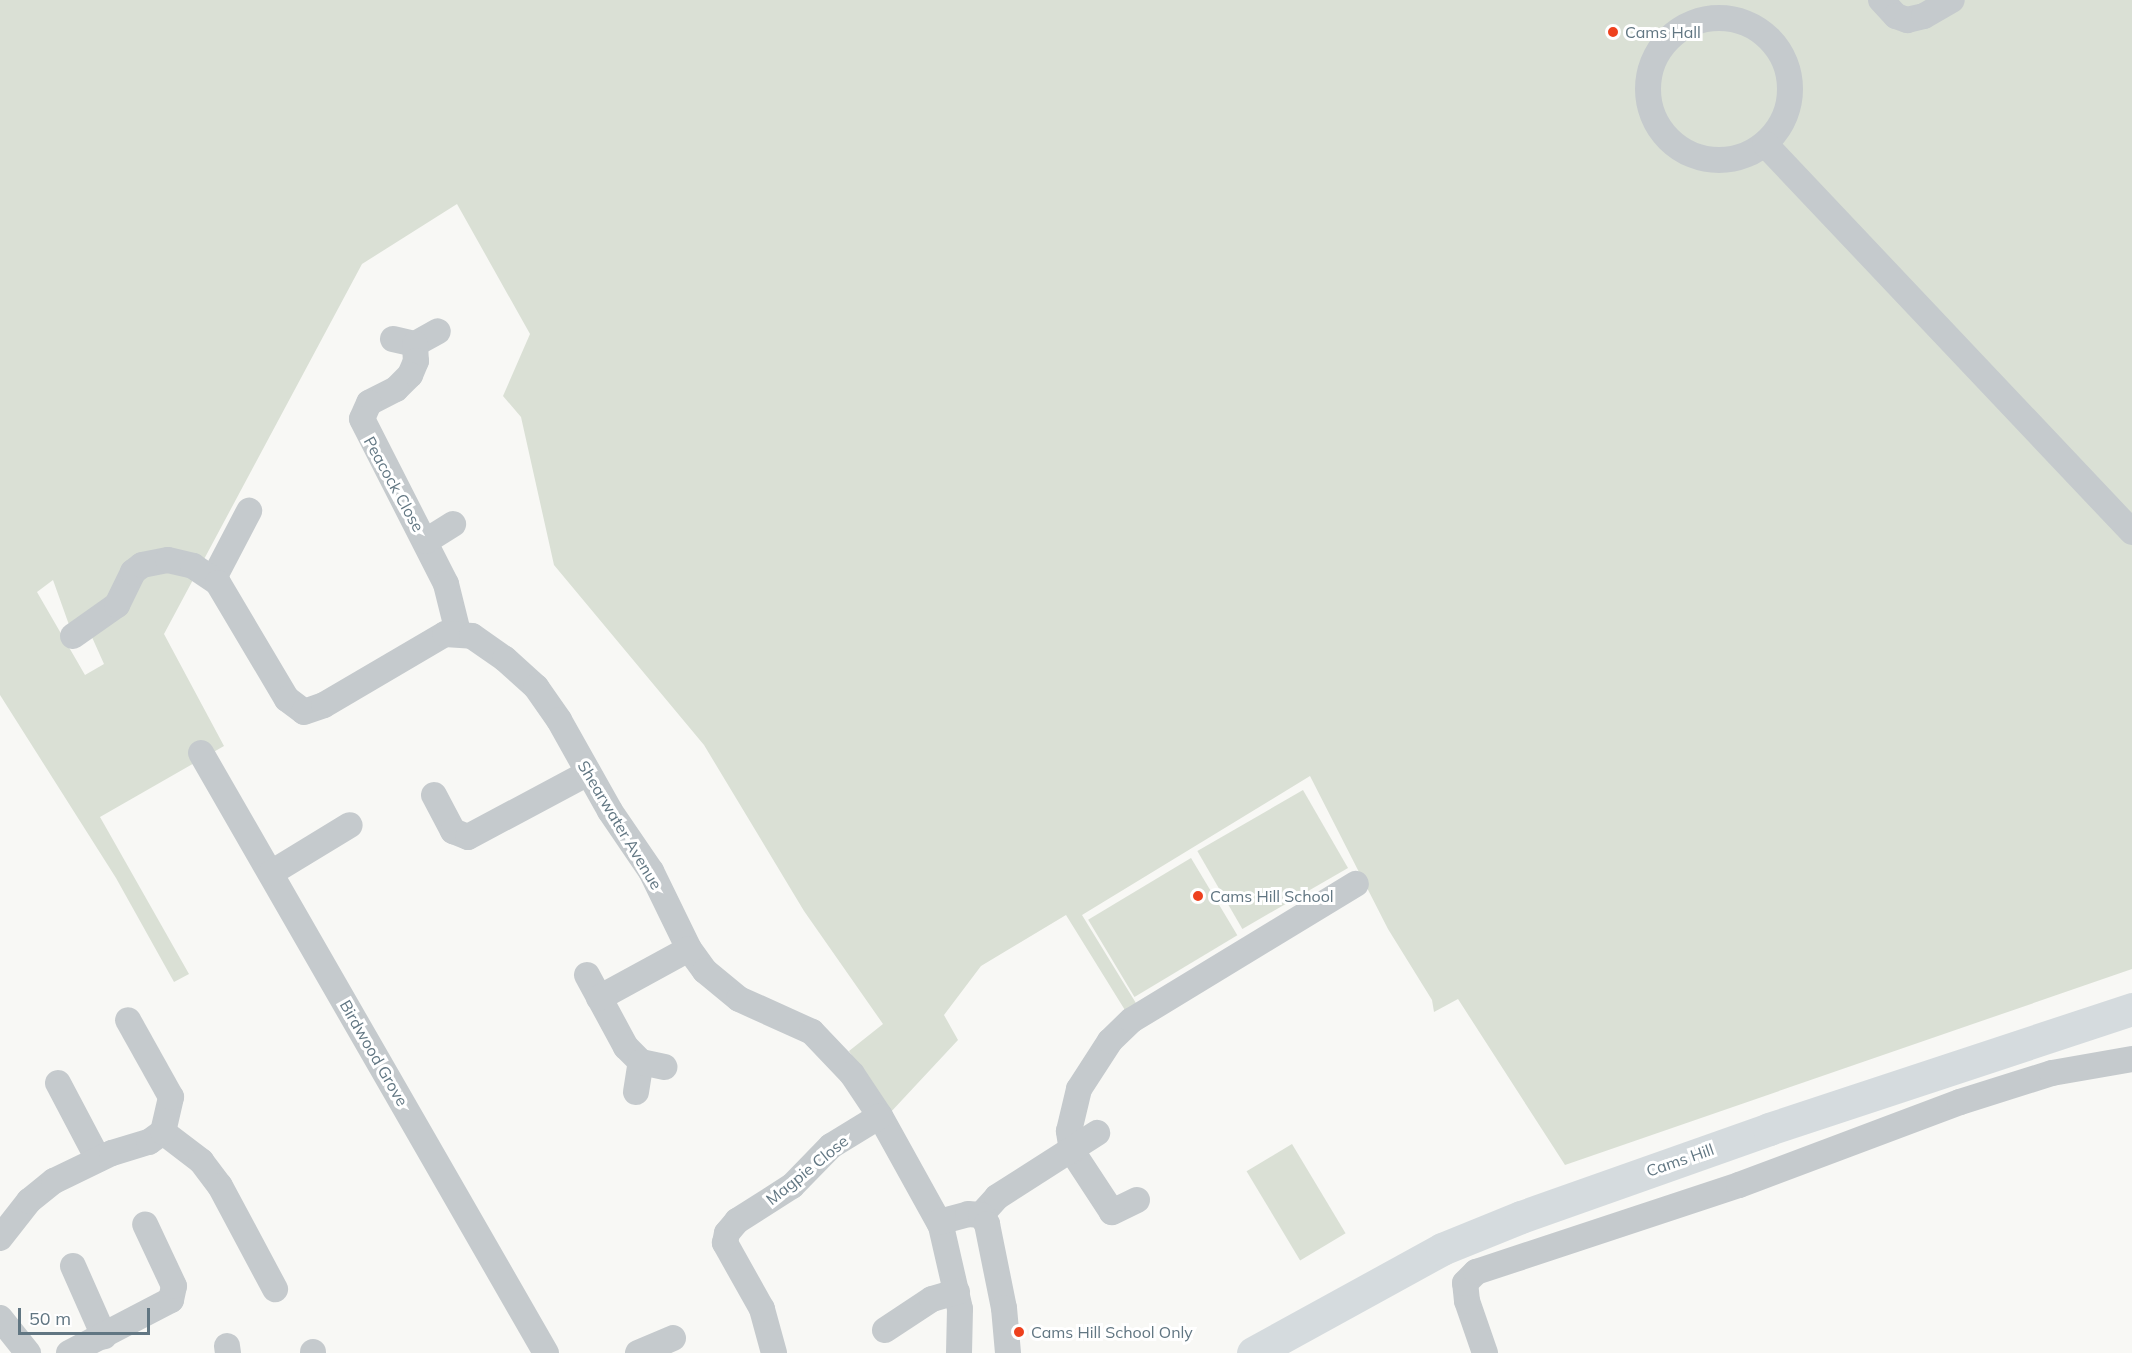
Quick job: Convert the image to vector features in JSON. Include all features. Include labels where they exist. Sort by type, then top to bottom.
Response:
[{"type":"main road","name":"Cams Hill","points":[[2075,1026],[2132,1000]]},
{"type":"main road","name":"Cams Hill","points":[[1253,1353],[1442,1249],[1521,1217],[2075,1026],[2132,1009]]},
{"type":"main road","name":"Cams Hill","points":[[1267,1353],[1299,1327]]},
{"type":"street","points":[[1881,0],[1896,16],[1907,20],[1924,16],[1952,0]]},
{"type":"street","points":[[1721,18],[1756,28],[1775,44],[1790,77],[1790,102],[1781,125],[1765,144],[1748,155],[1719,161],[1689,155],[1665,136],[1650,110],[1647,90],[1650,70],[1666,41],[1696,21],[1721,18]]},
{"type":"street","points":[[1765,144],[2132,532]]},
{"type":"street","name":"Peacock Close","points":[[438,332],[404,341],[416,361],[410,375],[396,389],[369,404],[362,419],[370,441],[426,541],[451,597],[458,632]]},
{"type":"street","points":[[214,578],[249,511]]},
{"type":"street","name":"Peacock Close","points":[[426,541],[453,524]]},
{"type":"street","points":[[72,636],[117,605],[133,572],[142,565],[179,561],[214,578],[287,699],[304,712],[324,705],[430,641],[458,632]]},
{"type":"street","name":"Shearwater Avenue","points":[[458,632],[488,645],[536,687],[560,720],[588,773],[651,871],[689,949],[722,988],[812,1032],[852,1074],[880,1116],[939,1222],[957,1292],[959,1353]]},
{"type":"street","name":"Birdwood Grove","points":[[201,753],[546,1353]]},
{"type":"street","points":[[434,795],[453,831],[468,837],[588,773]]},
{"type":"street","points":[[271,873],[350,825]]},
{"type":"street","points":[[1137,1200],[1113,1212],[1072,1151],[1069,1131],[1079,1089],[1110,1041],[1132,1020],[1356,884]]},
{"type":"street","points":[[600,998],[689,949]]},
{"type":"street","points":[[587,975],[626,1047],[652,1065],[636,1092]]},
{"type":"street","points":[[0,1238],[42,1189],[98,1159],[149,1142],[163,1132],[171,1097],[128,1020]]},
{"type":"street","points":[[1485,1353],[1467,1301],[1465,1283],[1476,1272],[1738,1185],[1960,1102],[2052,1073],[2132,1059]]},
{"type":"street","points":[[58,1083],[85,1110],[98,1159]]},
{"type":"street","name":"Magpie Close","points":[[774,1353],[762,1309],[725,1243],[727,1233],[738,1221],[792,1186],[831,1146],[880,1116]]},
{"type":"street","points":[[163,1132],[201,1161],[220,1186],[275,1289]]},
{"type":"street","points":[[981,1215],[998,1197],[1097,1133]]},
{"type":"street","points":[[939,1222],[968,1214],[981,1215]]},
{"type":"street","points":[[981,1215],[987,1224],[998,1275],[1008,1353]]},
{"type":"street","points":[[69,1353],[171,1300],[174,1286],[153,1228]]},
{"type":"street","points":[[73,1266],[104,1336]]},
{"type":"street","points":[[885,1330],[933,1299],[957,1292]]},
{"type":"street","points":[[0,1318],[28,1353]]},
{"type":"street","points":[[638,1353],[673,1338]]},
{"type":"shaded area","points":[[0,0],[2132,0],[2132,969],[1565,1165],[1458,999],[1434,1012],[1432,1000],[1388,929],[1310,776],[1082,915],[1139,1008],[1128,1015],[1066,915],[981,966],[944,1015],[958,1040],[889,1114],[849,1051],[883,1024],[804,911],[704,745],[554,565],[521,417],[503,396],[530,334],[457,204],[362,264],[164,634],[224,746],[100,817],[189,974],[174,982],[116,878],[0,695]],"holes":[[[53,580],[73,636],[91,635],[104,664],[85,675],[37,592]]]},
{"type":"shaded area","points":[[1303,790],[1348,868],[1242,929],[1197,851]]},
{"type":"shaded area","points":[[1191,858],[1237,935],[1134,997],[1088,920]]},
{"type":"shaded area","points":[[1292,1144],[1346,1233],[1300,1260],[1247,1171]]},
{"type":"place","name":"Cams Hall","points":[[1613,32]]},
{"type":"place","name":"Cams Hill School","points":[[1198,896]]},
{"type":"place","name":"Cams Hill School Only","points":[[1019,1332]]}]
